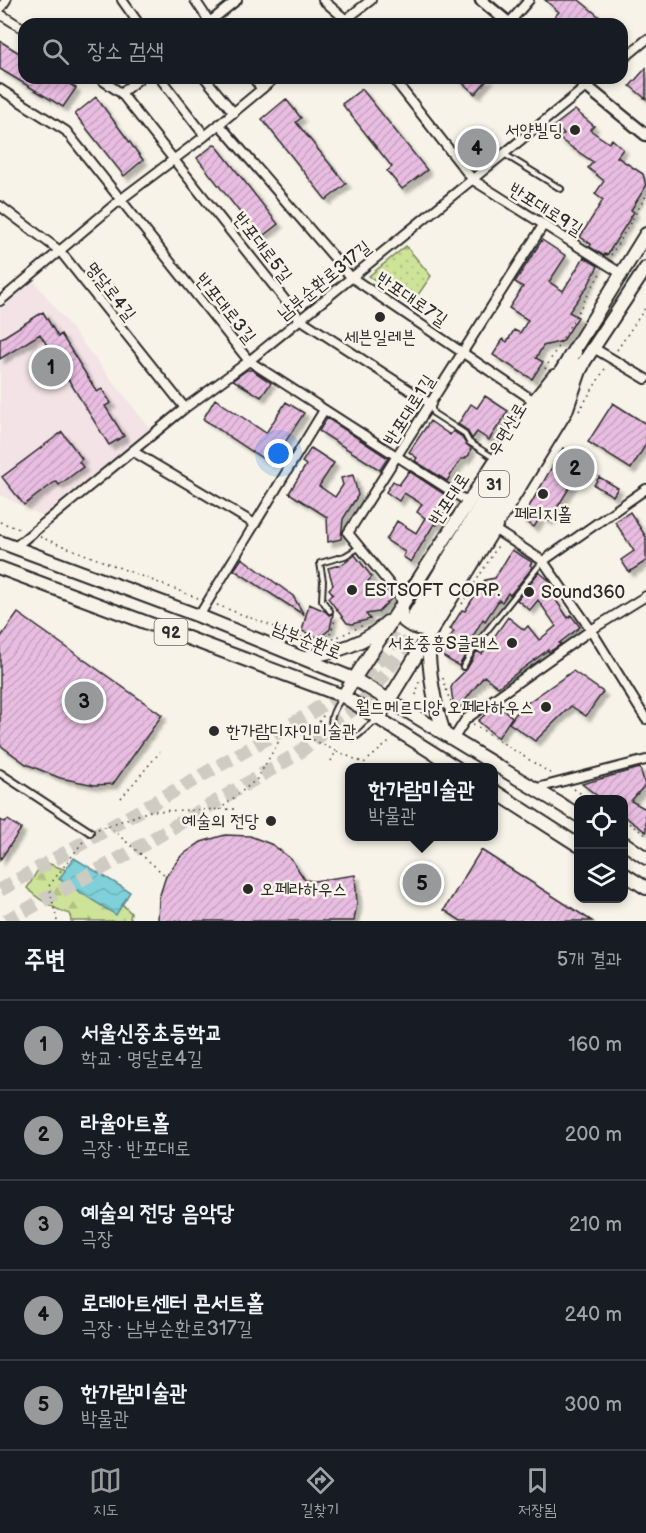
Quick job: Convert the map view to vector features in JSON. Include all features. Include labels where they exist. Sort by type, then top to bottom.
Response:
[{"type":"highway","name":"우면산로","points":[[424,626],[574,352]]},
{"type":"highway","name":"우면산로","points":[[424,626],[582,365]]},
{"type":"main road","points":[[481,0],[504,18]]},
{"type":"main road","points":[[584,84],[646,135]]},
{"type":"main road","name":"반포대로","points":[[343,696],[495,459],[534,401],[574,352],[646,234]]},
{"type":"main road","name":"31","points":[[582,365],[592,347],[644,276]]},
{"type":"main road","points":[[382,720],[389,699],[424,626],[499,532],[566,411],[582,365]]},
{"type":"main road","name":"남부순환로","points":[[0,542],[199,616],[354,679],[495,763]]},
{"type":"main road","name":"92","points":[[0,568],[343,696],[449,763]]},
{"type":"main road","points":[[402,605],[401,618],[404,621],[416,628],[424,626]]},
{"type":"main road","points":[[304,658],[346,648],[364,639],[382,627],[402,605]]},
{"type":"main road","points":[[424,626],[433,698],[449,736]]},
{"type":"main road","name":"남부순환로","points":[[498,765],[574,812]]},
{"type":"main road","points":[[498,794],[574,842]]},
{"type":"main road","points":[[628,846],[646,858]]},
{"type":"main road","points":[[628,877],[646,888]]},
{"type":"street","points":[[0,9],[6,0]]},
{"type":"street","points":[[122,0],[135,18]]},
{"type":"street","points":[[195,0],[206,18]]},
{"type":"street","points":[[215,18],[237,0]]},
{"type":"street","points":[[323,0],[342,18]]},
{"type":"street","points":[[351,18],[371,0]]},
{"type":"street","points":[[514,18],[528,0]]},
{"type":"street","points":[[0,14],[18,25]]},
{"type":"street","points":[[628,55],[646,40]]},
{"type":"street","name":"반포대로5길","points":[[108,84],[122,93],[300,319],[431,404]]},
{"type":"street","points":[[122,93],[133,84]]},
{"type":"street","points":[[165,84],[205,136]]},
{"type":"street","points":[[210,84],[234,112]]},
{"type":"street","points":[[258,84],[262,89]]},
{"type":"street","points":[[0,302],[120,200],[205,136],[268,84]]},
{"type":"street","name":"반포대로9길","points":[[398,84],[473,180],[622,274]]},
{"type":"street","name":"남부순환로317길","points":[[15,547],[185,408],[249,361],[589,84]]},
{"type":"street","name":"반포대로3길","points":[[0,89],[66,131],[249,361],[468,502]]},
{"type":"street","name":"반포대로7길","points":[[219,124],[351,277],[534,401]]},
{"type":"street","name":"명달로4길","points":[[0,206],[60,251],[185,408]]},
{"type":"street","name":"반포대로1길","points":[[402,605],[397,593],[361,546],[348,533],[544,224]]},
{"type":"street","points":[[0,287],[9,294]]},
{"type":"street","points":[[592,347],[646,379]]},
{"type":"street","points":[[199,616],[324,410]]},
{"type":"street","points":[[134,452],[255,524]]},
{"type":"street","points":[[543,561],[646,489]]},
{"type":"street","points":[[499,532],[543,561],[591,630],[646,719]]},
{"type":"street","points":[[449,736],[466,719],[591,630],[646,596]]},
{"type":"street","points":[[537,788],[646,760]]},
{"type":"street","points":[[0,772],[90,832]]},
{"type":"lane","points":[[504,154],[561,189]]},
{"type":"lane","points":[[431,404],[434,413],[464,433],[469,442],[495,459]]},
{"type":"lane","name":"남부순환로","points":[[330,610],[322,600],[321,563],[345,556],[361,546]]},
{"type":"lane","points":[[463,667],[477,642],[543,561]]},
{"type":"lane","points":[[343,696],[332,712],[330,722],[332,727],[353,738],[358,737],[369,724],[382,720]]},
{"type":"path","points":[[577,413],[646,307]]},
{"type":"path","points":[[0,522],[314,642],[351,632]]},
{"type":"path","points":[[461,605],[499,532]]},
{"type":"path","points":[[328,640],[335,620],[330,610]]},
{"type":"path","points":[[441,671],[454,710],[584,795]]},
{"type":"path","points":[[416,695],[420,681]]},
{"type":"path","points":[[309,738],[327,709]]},
{"type":"path","points":[[219,810],[257,779],[286,727],[364,763],[389,742]]},
{"type":"path","points":[[331,762],[336,751]]},
{"type":"path","points":[[121,798],[160,752]]},
{"type":"path","points":[[57,921],[49,886],[90,832],[150,811],[234,809]]},
{"type":"path","points":[[628,823],[646,835]]},
{"type":"path","points":[[107,826],[166,876]]},
{"type":"shaded area","points":[[32,278],[151,430],[43,516],[0,495],[0,304]]},
{"type":"green space","points":[[406,246],[431,276],[411,305],[369,276]]},
{"type":"green space","points":[[45,862],[80,876],[104,890],[131,913],[130,918],[134,921],[71,921],[70,914],[47,904],[27,888]]},
{"type":"water","points":[[74,858],[130,892],[116,915],[59,879]]},
{"type":"building","points":[[545,0],[579,0],[601,18],[557,18],[555,16],[559,12]]},
{"type":"building","points":[[0,41],[18,52],[18,80],[0,69]]},
{"type":"building","points":[[646,68],[646,99],[630,86]]},
{"type":"building","points":[[25,84],[70,84],[76,88],[63,107]]},
{"type":"building","points":[[464,84],[484,84],[475,94]]},
{"type":"building","points":[[362,89],[427,170],[402,189],[387,171],[392,167],[342,104]]},
{"type":"building","points":[[96,97],[143,160],[124,176],[75,114]]},
{"type":"building","points":[[286,99],[301,118],[296,122],[346,184],[326,200],[262,119]]},
{"type":"building","points":[[575,110],[594,126],[590,130],[609,143],[612,139],[623,149],[617,157],[643,174],[646,186],[631,210],[634,212],[607,255],[604,256],[580,237],[603,200],[595,194],[604,181],[588,168],[593,162],[558,138],[564,134],[554,126]]},
{"type":"building","points":[[215,144],[278,224],[260,238],[197,158]]},
{"type":"building","points":[[542,240],[566,256],[549,282],[563,291],[584,257],[598,266],[587,287],[569,312],[578,317],[563,341],[543,346],[536,358],[543,362],[532,379],[493,355],[503,339],[507,342],[514,330],[520,333],[528,320],[509,308],[523,287],[515,282]]},
{"type":"building","points":[[43,312],[58,337],[61,334],[97,392],[102,389],[111,403],[105,406],[124,436],[109,445],[40,334],[0,359],[0,339]]},
{"type":"building","points":[[247,370],[252,370],[271,383],[261,397],[233,380]]},
{"type":"building","points":[[485,396],[508,411],[489,440],[477,432],[472,439],[467,430],[458,424],[471,404],[477,408]]},
{"type":"building","points":[[215,399],[266,433],[286,402],[304,413],[271,464],[203,419]]},
{"type":"building","points":[[613,403],[646,424],[646,444],[631,469],[588,442]]},
{"type":"building","points":[[327,418],[388,458],[380,470],[319,431]]},
{"type":"building","points":[[430,421],[450,435],[453,431],[461,436],[471,448],[469,455],[461,459],[447,481],[415,461],[417,458],[409,452]]},
{"type":"building","points":[[62,432],[82,459],[79,462],[83,467],[59,485],[56,481],[24,505],[2,477]]},
{"type":"building","points":[[311,448],[334,463],[319,486],[335,497],[343,485],[341,478],[353,475],[358,495],[343,519],[341,539],[328,542],[327,517],[289,493],[306,465],[302,462]]},
{"type":"building","points":[[563,448],[585,462],[549,521],[541,516],[534,527],[520,517],[524,510],[526,512]]},
{"type":"building","points":[[409,471],[453,500],[437,525],[434,524],[411,562],[403,557],[405,552],[386,540],[397,521],[416,533],[425,518],[417,512],[422,504],[404,493],[399,501],[386,492],[393,481],[399,485]]},
{"type":"building","points":[[599,477],[618,488],[613,496],[594,485]]},
{"type":"building","points":[[630,512],[646,537],[646,561],[629,572],[621,560],[634,551],[615,522]]},
{"type":"building","points":[[512,550],[532,562],[530,565],[533,567],[510,595],[508,593],[502,602],[499,600],[485,621],[483,619],[459,666],[444,657],[442,650],[454,631],[450,629],[485,580],[495,578]]},
{"type":"building","name":"ESTSOFT CORP.","points":[[355,555],[372,577],[368,581],[378,594],[385,588],[392,598],[378,612],[366,614],[370,619],[352,624],[347,623],[328,598],[333,594],[329,589],[333,585],[328,568],[343,564]]},
{"type":"building","points":[[242,558],[293,596],[304,615],[234,570]]},
{"type":"building","points":[[539,572],[551,582],[547,587],[568,618],[571,615],[580,627],[559,643],[561,644],[549,652],[548,650],[498,687],[484,676],[460,707],[453,702],[451,688],[454,682],[467,669],[477,651],[482,654],[508,617],[524,630],[528,626],[539,640],[556,626],[538,600],[530,610],[517,600]]},
{"type":"building","points":[[309,604],[329,615],[333,614],[330,629],[319,638],[302,631]]},
{"type":"building","points":[[18,613],[162,715],[113,784],[95,785],[60,778],[26,764],[0,745],[0,638]]},
{"type":"building","name":"월드메르디앙 오페라하우스","points":[[573,671],[603,692],[586,716],[571,706],[535,741],[509,723],[520,708]]},
{"type":"building","points":[[497,704],[512,717],[498,738],[478,721]]},
{"type":"building","points":[[640,768],[645,785],[631,801],[646,809],[646,832],[628,819],[628,795],[596,795],[582,784]]},
{"type":"building","points":[[0,820],[4,822],[8,820],[21,829],[0,860]]},
{"type":"building","name":"오페라하우스","points":[[225,835],[250,836],[273,845],[292,860],[305,880],[314,881],[355,875],[357,903],[354,921],[158,921],[159,898],[166,876],[181,856],[201,842]]},
{"type":"building","points":[[481,850],[592,921],[461,921],[444,910]]},
{"type":"tunnel","points":[[0,890],[308,715],[369,672],[414,617]]},
{"type":"tunnel","points":[[6,921],[124,856],[297,754],[370,695],[422,622]]},
{"type":"place","name":"서양빌딩","points":[[575,130]]},
{"type":"place","name":"로데아트센터 콘서트홀","points":[[477,148]]},
{"type":"place","name":"세븐일레븐","points":[[380,317]]},
{"type":"place","name":"서울신중초등학교","points":[[51,367]]},
{"type":"place","name":"라율아트홀","points":[[575,468]]},
{"type":"place","name":"페리지홀","points":[[543,494]]},
{"type":"place","name":"ESTSOFT CORP.","points":[[352,590]]},
{"type":"place","name":"Sound360","points":[[529,592]]},
{"type":"place","name":"서초중흥S클래스","points":[[512,643]]},
{"type":"place","name":"예술의 전당 음악당","points":[[84,701]]},
{"type":"place","name":"월드메르디앙 오페라하우스","points":[[546,707]]},
{"type":"place","name":"한가람디자인미술관","points":[[214,731]]},
{"type":"place","name":"예술의 전당","points":[[271,821]]},
{"type":"place","name":"한가람미술관","points":[[422,883]]},
{"type":"place","name":"오페라하우스","points":[[248,889]]}]
